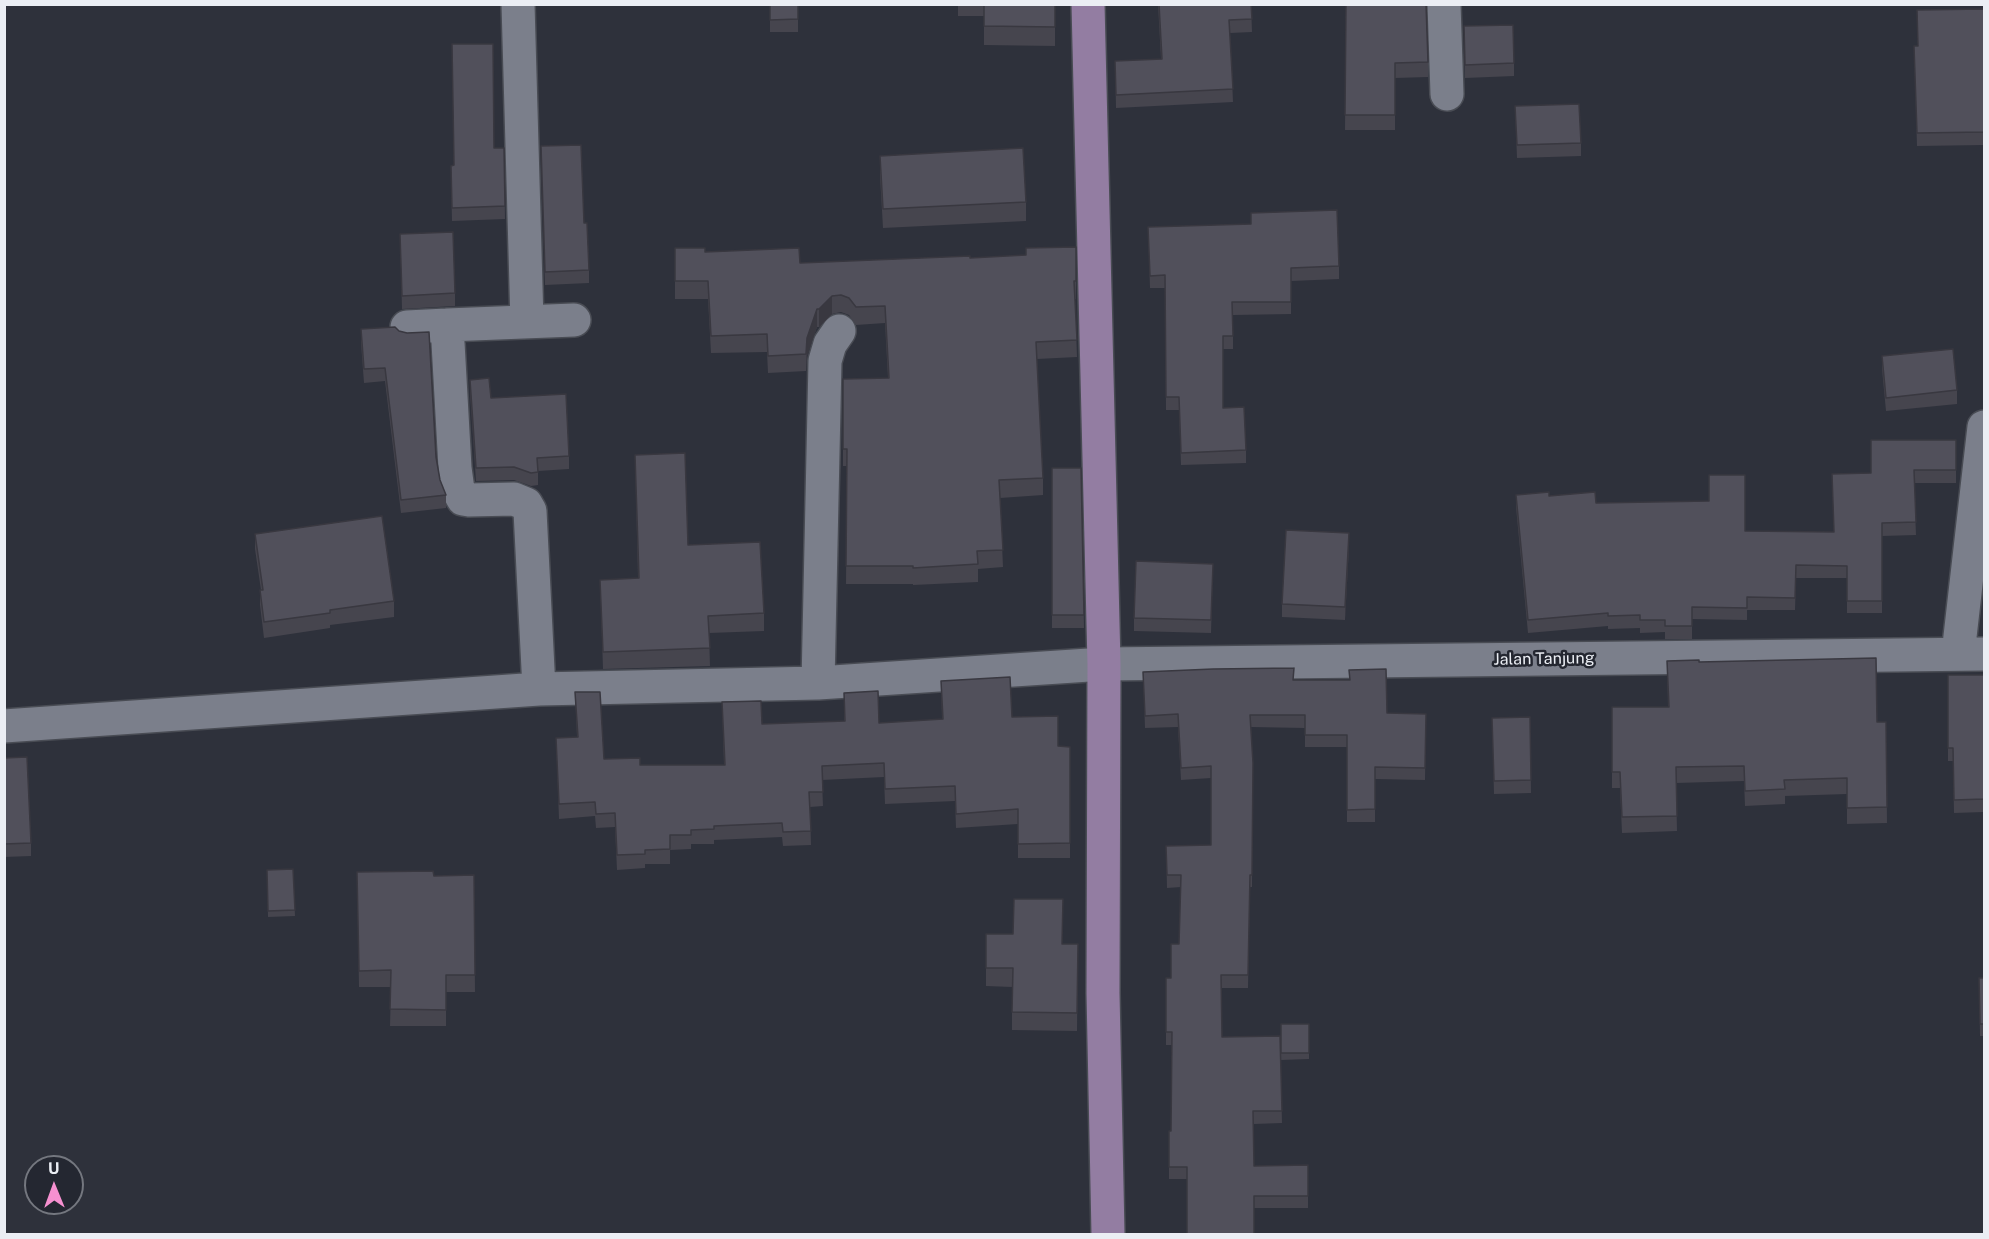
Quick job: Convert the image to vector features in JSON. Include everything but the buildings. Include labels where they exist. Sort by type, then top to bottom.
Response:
[{"type":"street","points":[[518,4],[527,322]]},
{"type":"street","points":[[1088,4],[1104,664],[1103,993],[1108,1234]]},
{"type":"street","points":[[1443,4],[1447,94]]},
{"type":"street","points":[[407,327],[574,320]]},
{"type":"street","points":[[447,325],[454,468],[458,490],[463,499],[514,499],[526,504],[530,511],[539,689]]},
{"type":"street","points":[[818,683],[825,361],[830,344],[839,332]]},
{"type":"street","points":[[1971,654],[1984,427]]},
{"type":"street","name":"Jalan Tanjung","points":[[4,726],[539,689],[818,683],[1104,664],[1971,654]]}]
